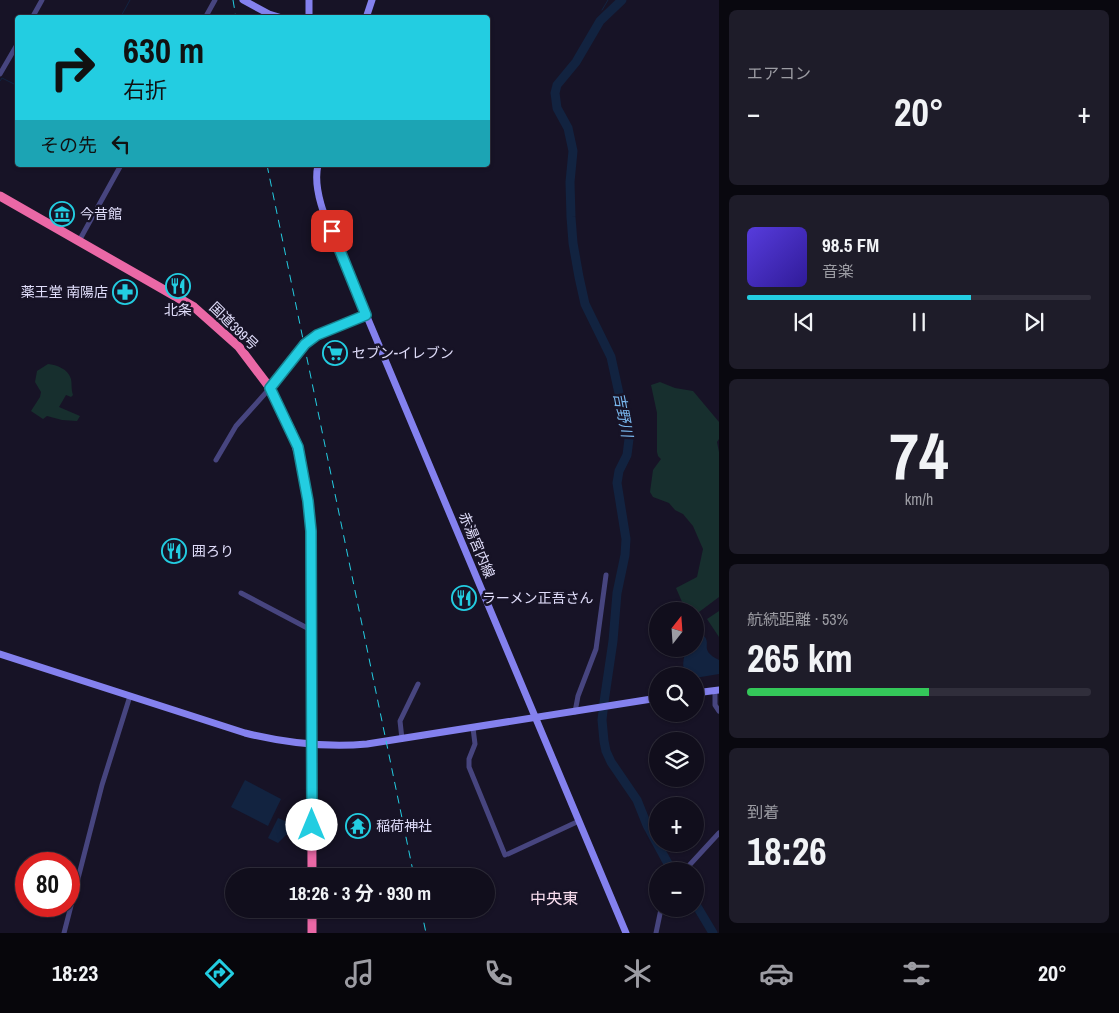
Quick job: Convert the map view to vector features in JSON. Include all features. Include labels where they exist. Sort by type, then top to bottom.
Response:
[{"type":"highway","name":"国道399号","points":[[0,196],[194,307],[240,347],[270,388],[298,447],[308,501],[311,531],[312,868]]},
{"type":"highway","points":[[312,918],[312,933]]},
{"type":"street","points":[[34,15],[42,0]]},
{"type":"street","points":[[207,15],[215,0]]},
{"type":"street","points":[[243,0],[272,15]]},
{"type":"street","points":[[309,0],[309,15]]},
{"type":"street","points":[[367,15],[372,0]]},
{"type":"street","points":[[0,74],[15,48]]},
{"type":"street","points":[[79,241],[120,167]]},
{"type":"street","name":"赤湯宮内線","points":[[317,167],[316,177],[320,201],[366,315],[626,933]]},
{"type":"street","points":[[216,460],[236,426],[270,388],[305,344],[317,335],[366,315]]},
{"type":"street","points":[[575,712],[578,696],[596,649],[606,575]]},
{"type":"street","points":[[240,593],[312,630]]},
{"type":"street","points":[[0,654],[245,733],[272,740],[312,746],[345,746],[402,739],[649,699]]},
{"type":"street","points":[[402,739],[400,722],[418,684]]},
{"type":"street","points":[[704,692],[717,690],[715,706],[719,712]]},
{"type":"street","points":[[64,933],[102,784],[130,696]]},
{"type":"street","points":[[473,728],[475,744],[469,758],[469,767],[507,854],[579,822]]},
{"type":"street","points":[[691,862],[719,832]]},
{"type":"street","points":[[656,933],[659,917]]},
{"type":"green space","points":[[48,364],[62,368],[70,376],[73,395],[71,397],[66,395],[59,407],[80,416],[77,421],[47,416],[43,419],[31,411],[41,392],[35,382],[37,371]]},
{"type":"green space","points":[[660,382],[675,388],[693,391],[719,422],[719,439],[717,442],[719,452],[719,597],[704,608],[704,602],[682,602],[676,588],[697,577],[703,549],[693,526],[683,514],[675,510],[669,503],[653,497],[650,492],[653,470],[661,459],[657,452],[657,413],[651,385]]},
{"type":"green space","points":[[719,611],[719,637],[707,619]]},
{"type":"water","points":[[704,637],[707,641],[707,650],[719,660],[719,674],[704,676],[704,667],[683,667],[684,659],[704,658]]},
{"type":"water","points":[[245,780],[281,799],[268,826],[231,807]]},
{"type":"water","points":[[278,818],[292,824],[287,834],[278,843],[268,838]]},
{"type":"waterway","points":[[122,15],[130,0]]},
{"type":"waterway","points":[[602,10],[608,0]]},
{"type":"waterway","name":"吉野川","points":[[622,0],[600,21],[576,62],[557,85],[555,93],[557,108],[568,128],[573,151],[570,182],[571,217],[579,277],[585,304],[611,357],[629,439],[627,455],[619,471],[617,483],[626,539],[625,555],[617,593],[613,641],[602,720],[604,741],[611,762],[637,800],[647,825],[667,862]]},
{"type":"waterway","points":[[0,81],[2,78],[15,84]]},
{"type":"waterway","name":"吉野川","points":[[703,917],[713,933]]},
{"type":"railway","points":[[233,0],[236,15]]},
{"type":"railway","points":[[267,167],[412,868]]},
{"type":"railway","points":[[423,918],[426,933]]},
{"type":"place","name":"今昔館","points":[[62,214]]},
{"type":"place","name":"北条","points":[[178,286]]},
{"type":"place","name":"薬王堂 南陽店","points":[[125,292]]},
{"type":"place","name":"セブン-イレブン","points":[[335,353]]},
{"type":"place","name":"囲ろり","points":[[174,551]]},
{"type":"place","name":"ラーメン正吾さん","points":[[464,598]]},
{"type":"place","name":"稲荷神社","points":[[358,826]]},
{"type":"district","name":"中央東","points":[[554,898]]},
{"type":"route","points":[[312,825],[311,531],[308,501],[298,447],[270,388],[305,344],[317,335],[366,315],[332,231]]}]
